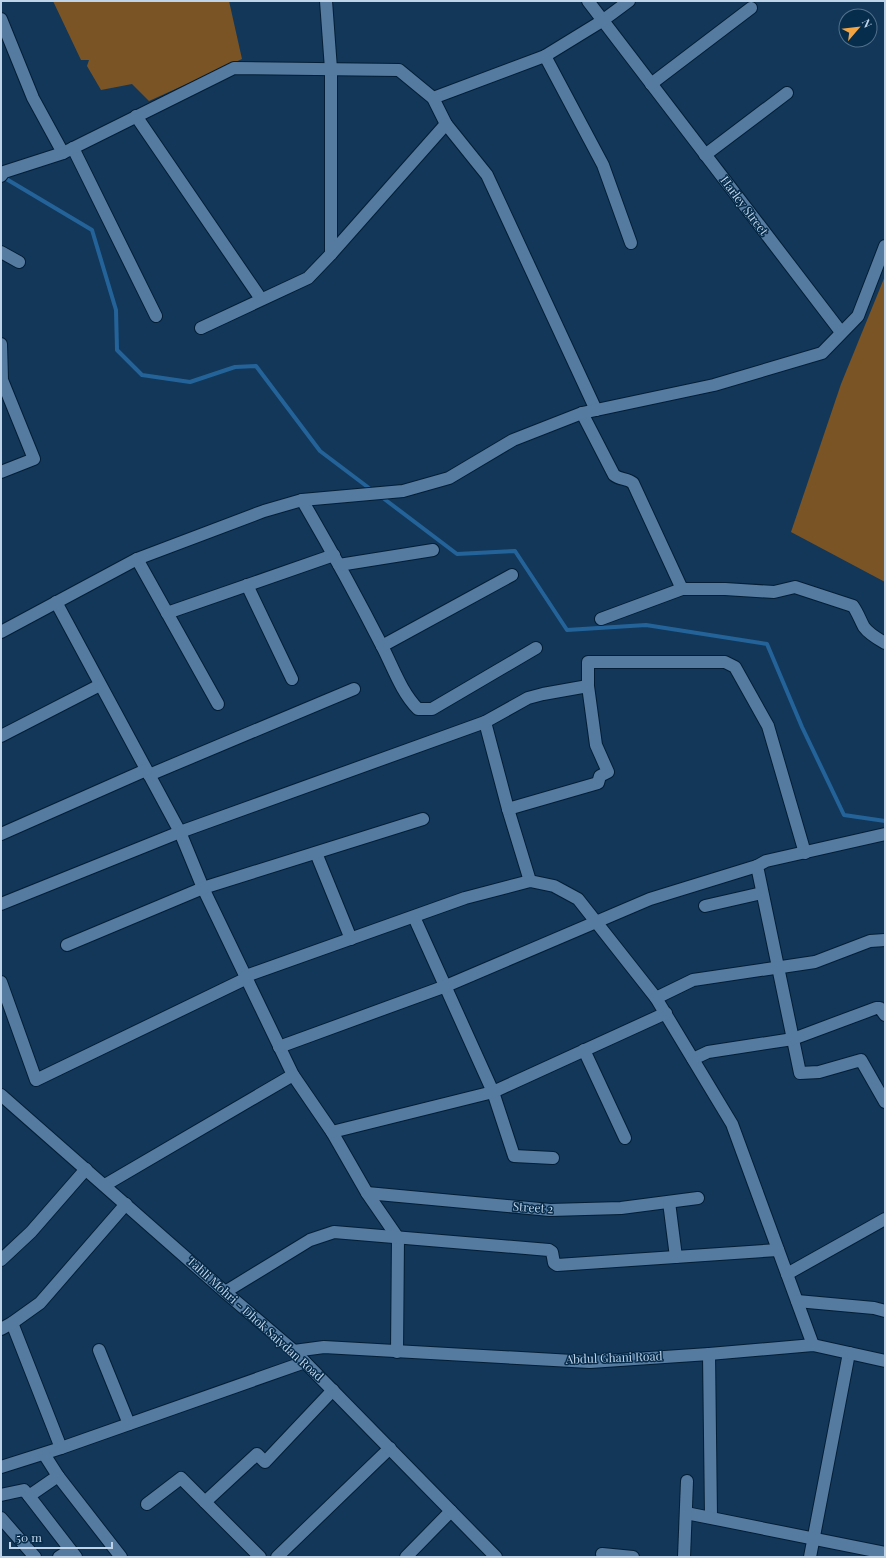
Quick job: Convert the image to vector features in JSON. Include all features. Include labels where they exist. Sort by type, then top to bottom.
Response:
[{"type":"street","points":[[326,1],[331,69],[331,254]]},
{"type":"street","name":"Harley Street","points":[[588,1],[602,22],[841,332]]},
{"type":"street","points":[[433,98],[545,56],[602,22],[629,1]]},
{"type":"street","points":[[651,84],[751,8]]},
{"type":"street","points":[[1,19],[33,98],[68,151],[156,316]]},
{"type":"street","points":[[545,56],[603,165],[631,243]]},
{"type":"street","points":[[3,174],[68,151],[234,68],[399,70],[433,98],[446,124],[487,175],[596,410]]},
{"type":"street","points":[[705,155],[787,93]]},
{"type":"street","points":[[136,116],[261,299]]},
{"type":"street","points":[[201,328],[308,278],[446,124]]},
{"type":"street","points":[[1,632],[137,559],[257,513],[302,500],[403,491],[449,478],[513,440],[582,413],[714,385],[822,353],[858,316],[885,246]]},
{"type":"street","points":[[1,252],[19,262]]},
{"type":"street","points":[[1,344],[2,380],[34,459],[1,472]]},
{"type":"street","points":[[582,413],[614,475],[618,478],[628,479],[633,482],[682,589]]},
{"type":"street","points":[[302,500],[337,560],[409,700],[418,709],[432,708],[536,648]]},
{"type":"street","points":[[167,613],[247,585],[337,560],[433,550]]},
{"type":"street","points":[[137,559],[218,704]]},
{"type":"street","points":[[382,646],[512,575]]},
{"type":"street","points":[[247,585],[292,679]]},
{"type":"street","points":[[601,619],[682,589],[725,589],[774,592],[795,587],[853,606],[859,614],[864,627],[885,643]]},
{"type":"street","points":[[56,602],[180,832],[203,888],[293,1075],[332,1132],[367,1193],[398,1238],[397,1352]]},
{"type":"street","points":[[508,808],[598,783],[600,776],[608,772],[596,745],[588,686],[588,662],[725,662],[735,666],[768,726],[805,853]]},
{"type":"street","points":[[1,736],[100,685]]},
{"type":"street","points":[[1,904],[180,832],[485,722],[528,698],[588,686]]},
{"type":"street","points":[[1,834],[148,772],[354,689]]},
{"type":"street","points":[[485,722],[508,808],[530,881]]},
{"type":"street","points":[[67,945],[203,888],[423,819]]},
{"type":"street","points":[[279,1047],[446,986],[650,899],[757,866],[766,861],[885,834]]},
{"type":"street","points":[[316,853],[351,939]]},
{"type":"street","points":[[757,866],[800,1073],[819,1072],[861,1060],[885,1102]]},
{"type":"street","points":[[1,982],[36,1080],[244,979],[246,976],[465,898],[530,881],[554,886],[578,899],[656,998],[732,1124],[813,1345]]},
{"type":"street","points":[[705,906],[762,893]]},
{"type":"street","points":[[414,917],[493,1092],[514,1156],[553,1158]]},
{"type":"street","points":[[656,998],[693,980],[815,962],[870,941],[885,940]]},
{"type":"street","points":[[693,1059],[708,1052],[793,1039],[876,1008],[880,1008],[885,1015]]},
{"type":"street","points":[[332,1132],[493,1092],[666,1013]]},
{"type":"street","points":[[584,1050],[625,1138]]},
{"type":"street","points":[[105,1185],[293,1075]]},
{"type":"street","name":"Tahli Mohri - Dhok Saiydan Road","points":[[1,1095],[294,1351],[496,1557]]},
{"type":"street","points":[[1,1260],[31,1232],[86,1169]]},
{"type":"street","name":"Street 2","points":[[367,1193],[550,1210],[621,1208],[698,1198]]},
{"type":"street","points":[[669,1202],[676,1257]]},
{"type":"street","points":[[61,1448],[6,1326],[40,1302],[126,1204]]},
{"type":"street","points":[[787,1274],[884,1221]]},
{"type":"street","points":[[225,1292],[310,1240],[334,1232],[549,1250],[552,1252],[554,1264],[557,1265],[778,1250]]},
{"type":"street","points":[[797,1302],[874,1308],[885,1311]]},
{"type":"street","name":"Abdul Ghani Road","points":[[294,1351],[324,1347],[590,1362],[813,1345],[885,1361]]},
{"type":"street","points":[[99,1350],[129,1424]]},
{"type":"street","points":[[810,1557],[849,1353]]},
{"type":"street","points":[[709,1354],[711,1517]]},
{"type":"street","points":[[1,1467],[44,1454],[305,1362]]},
{"type":"street","points":[[204,1502],[257,1454],[264,1462],[333,1390]]},
{"type":"street","points":[[277,1557],[390,1448]]},
{"type":"street","points":[[44,1454],[58,1476],[120,1557]]},
{"type":"street","points":[[29,1496],[58,1476]]},
{"type":"street","points":[[147,1504],[182,1478],[204,1502],[260,1557]]},
{"type":"street","points":[[684,1557],[687,1481]]},
{"type":"street","points":[[1,1495],[24,1490],[73,1554],[59,1557]]},
{"type":"street","points":[[406,1557],[451,1511]]},
{"type":"street","points":[[686,1513],[885,1553]]},
{"type":"street","points":[[1,1518],[35,1557]]},
{"type":"street","points":[[602,1554],[633,1557]]},
{"type":"shaded area","points":[[53,1],[229,1],[242,59],[149,101],[132,84],[101,90],[87,66],[89,60],[81,60]]},
{"type":"shaded area","points":[[885,276],[885,582],[791,532],[841,384]]},
{"type":"waterway","points":[[3,177],[92,230],[116,310],[117,350],[142,375],[190,382],[235,367],[256,366],[320,451],[369,488]]},
{"type":"waterway","points":[[383,498],[457,554],[515,551],[567,630],[646,625],[767,644],[802,727],[844,815],[885,821]]}]
